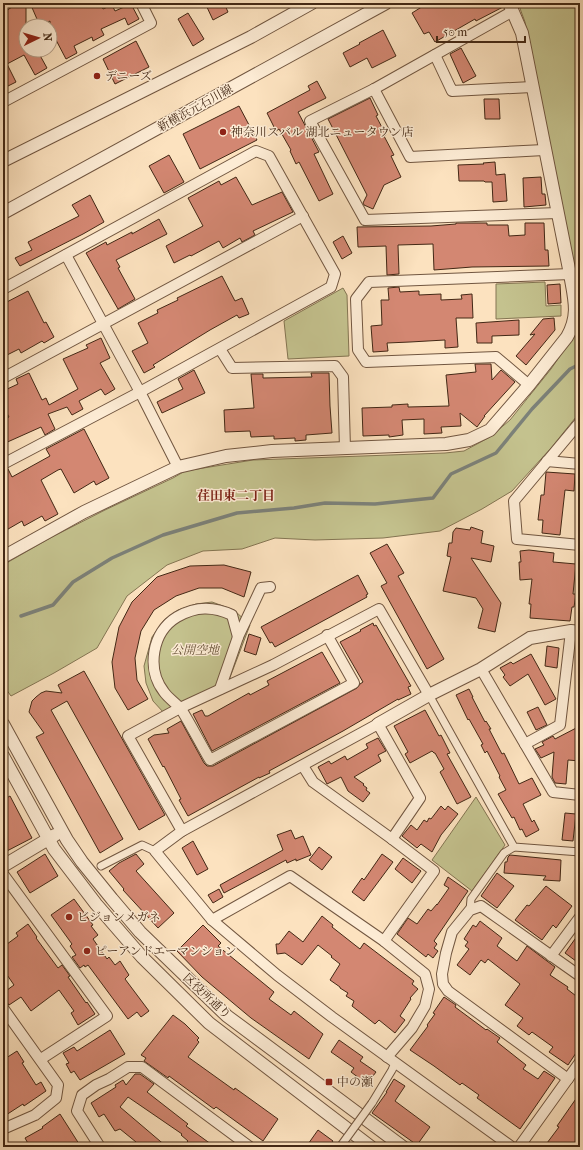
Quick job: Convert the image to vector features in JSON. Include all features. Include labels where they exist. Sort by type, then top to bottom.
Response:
[{"type":"street","points":[[3,102],[150,23],[141,3]]},
{"type":"street","points":[[3,161],[251,37],[312,3]]},
{"type":"street","name":"新横浜元石川線","points":[[3,214],[386,3]]},
{"type":"street","points":[[3,557],[84,512],[178,467],[226,456],[272,451],[446,444],[469,440],[490,430],[529,385],[567,337],[572,328],[576,310],[570,274],[558,213],[544,150],[522,33],[511,7],[435,55],[374,89],[310,121],[364,220],[558,213]]},
{"type":"street","points":[[435,55],[452,91],[532,87]]},
{"type":"street","points":[[374,89],[410,157],[544,150]]},
{"type":"street","points":[[3,289],[256,151],[269,156],[335,274],[331,287],[220,349],[3,464]]},
{"type":"street","points":[[3,378],[303,216]]},
{"type":"street","points":[[66,255],[140,392],[178,467]]},
{"type":"street","points":[[529,385],[496,357],[366,362],[358,350],[356,299],[369,282],[570,274]]},
{"type":"street","points":[[220,349],[232,368],[335,366],[343,377],[345,448]]},
{"type":"street","points":[[580,422],[514,501],[517,539],[580,545]]},
{"type":"street","points":[[546,461],[580,464]]},
{"type":"street","points":[[220,689],[238,637],[261,588],[270,587]]},
{"type":"street","points":[[238,637],[232,615],[219,609],[202,608],[186,612],[171,621],[160,634],[155,648],[154,663],[156,677],[163,692],[180,708],[210,760],[354,682],[327,635]]},
{"type":"street","points":[[182,831],[128,736],[180,708],[273,664],[379,609],[514,847]]},
{"type":"street","points":[[155,851],[182,831],[481,668],[530,638],[575,632],[560,725],[525,744]]},
{"type":"street","points":[[481,668],[553,792],[580,795]]},
{"type":"street","name":"区役所通り","points":[[3,724],[62,831],[82,862],[140,932],[227,1016],[403,1147]]},
{"type":"street","points":[[378,724],[420,798],[392,839]]},
{"type":"street","name":"区役所通り","points":[[3,756],[48,839],[70,871],[96,904],[142,957],[209,1023],[372,1147]]},
{"type":"street","points":[[303,766],[313,782],[434,871],[384,941]]},
{"type":"street","points":[[3,866],[62,831]]},
{"type":"street","points":[[101,866],[142,845],[155,851],[212,920],[277,975],[391,1060],[512,1147]]},
{"type":"street","points":[[470,910],[471,899],[504,853],[514,847],[580,852]]},
{"type":"street","points":[[3,874],[107,1016],[41,1058]]},
{"type":"street","points":[[212,920],[290,876],[384,941],[425,974],[429,989],[425,1006],[391,1060],[392,1070],[372,1103],[340,1147]]},
{"type":"street","points":[[568,1078],[448,991],[443,984],[442,974],[452,932],[470,910],[481,906],[580,976]]},
{"type":"street","points":[[552,956],[580,916]]},
{"type":"street","points":[[3,1008],[41,1058],[58,1084],[56,1098],[35,1115],[3,1129]]},
{"type":"street","points":[[519,1147],[580,1062]]},
{"type":"street","points":[[100,1147],[77,1111],[82,1095],[96,1085],[128,1067],[142,1067],[250,1147]]},
{"type":"green space","points":[[518,3],[580,3],[580,311],[576,274],[525,22]]},
{"type":"green space","points":[[545,282],[546,306],[561,305],[561,316],[496,319],[496,284]]},
{"type":"green space","points":[[343,288],[347,295],[349,356],[288,359],[284,321]]},
{"type":"green space","points":[[580,319],[580,412],[551,448],[512,491],[440,531],[383,538],[315,540],[275,538],[242,549],[203,551],[167,565],[127,596],[97,648],[11,696],[3,685],[3,565],[52,537],[185,471],[253,460],[464,451],[490,437],[510,420],[551,369],[575,334]]},
{"type":"green space","name":"公開空地","points":[[212,602],[234,610],[250,625],[229,680],[164,713],[153,701],[146,683],[144,666],[152,637],[164,620],[178,610],[196,604]]},
{"type":"green space","points":[[476,797],[505,845],[472,891],[432,860]]},
{"type":"building","points":[[18,3],[26,3],[26,18],[18,18],[18,58],[7,64],[16,82],[6,87],[3,82],[3,13]]},
{"type":"building","points":[[30,3],[100,3],[103,9],[112,5],[115,11],[131,4],[139,19],[128,25],[125,18],[101,29],[104,35],[93,41],[92,37],[74,46],[77,53],[66,59],[58,44],[58,18],[37,18]]},
{"type":"building","points":[[205,3],[224,3],[228,12],[213,20]]},
{"type":"building","points":[[428,3],[502,3],[503,7],[476,21],[475,19],[435,42],[429,32],[424,34],[412,13]]},
{"type":"building","points":[[188,13],[204,39],[193,46],[178,19]]},
{"type":"building","points":[[383,30],[396,56],[372,68],[367,58],[350,67],[343,53]]},
{"type":"building","points":[[136,41],[149,67],[115,84],[103,59]]},
{"type":"building","points":[[461,48],[476,76],[463,83],[450,54]]},
{"type":"building","points":[[26,58],[41,58],[47,68],[35,75]]},
{"type":"building","points":[[317,81],[326,98],[298,112],[319,152],[314,154],[333,194],[319,201],[299,162],[296,164],[290,151],[291,150],[279,129],[276,131],[267,113],[310,90],[308,86]]},
{"type":"building","points":[[370,98],[378,115],[376,116],[386,135],[384,136],[394,155],[391,156],[401,177],[384,185],[373,209],[364,205],[363,203],[367,195],[328,119]]},
{"type":"building","points":[[484,99],[499,99],[500,119],[485,119]]},
{"type":"building","points":[[239,106],[257,140],[200,169],[183,134]]},
{"type":"building","points":[[169,155],[184,182],[164,193],[149,166]]},
{"type":"building","points":[[495,162],[496,175],[505,174],[507,201],[493,202],[492,182],[459,181],[458,165]]},
{"type":"building","points":[[236,177],[252,205],[282,192],[293,212],[253,231],[255,235],[242,242],[240,238],[223,248],[219,241],[174,263],[166,246],[203,226],[188,198],[219,181],[221,185]]},
{"type":"building","points":[[541,177],[542,194],[545,194],[546,205],[524,207],[523,178]]},
{"type":"building","points":[[90,195],[104,222],[20,266],[15,258],[32,250],[28,242],[79,216],[72,205]]},
{"type":"building","points":[[159,219],[167,234],[116,260],[120,267],[118,268],[135,299],[118,309],[86,253],[106,242],[107,245],[132,232],[132,234]]},
{"type":"building","points":[[456,223],[508,225],[509,236],[525,235],[525,223],[544,223],[545,250],[548,250],[549,266],[472,267],[434,270],[433,244],[398,245],[399,274],[387,275],[386,246],[358,247],[357,227],[431,226]]},
{"type":"building","points":[[343,236],[352,253],[342,259],[333,242]]},
{"type":"building","points":[[222,276],[235,301],[242,298],[249,314],[239,318],[237,315],[210,330],[153,365],[155,367],[144,373],[132,351],[148,343],[138,323],[158,313],[157,310],[178,300],[177,298]]},
{"type":"building","points":[[560,284],[561,303],[548,304],[547,285]]},
{"type":"building","points":[[399,287],[400,292],[419,291],[419,295],[441,294],[441,300],[462,299],[461,295],[472,294],[473,318],[456,318],[458,347],[445,348],[445,340],[387,343],[388,351],[373,352],[371,326],[382,325],[381,300],[389,300],[388,288]]},
{"type":"building","points":[[28,291],[44,323],[46,322],[54,337],[44,343],[42,341],[21,353],[19,349],[3,357],[3,304]]},
{"type":"building","points":[[554,318],[555,330],[526,365],[516,356],[535,334],[530,335],[543,319]]},
{"type":"building","points":[[519,320],[519,335],[492,336],[492,343],[477,343],[476,323]]},
{"type":"building","points":[[101,338],[110,358],[100,363],[115,389],[105,395],[101,389],[79,401],[83,409],[72,415],[67,407],[48,414],[55,429],[45,435],[41,427],[3,444],[3,420],[9,417],[3,406],[3,391],[18,384],[16,379],[29,373],[42,400],[46,398],[49,405],[78,389],[63,359],[88,348],[86,345]]},
{"type":"building","points":[[475,364],[491,364],[492,380],[501,370],[515,382],[484,416],[477,427],[460,413],[461,426],[441,427],[442,433],[424,434],[424,419],[402,420],[403,435],[389,437],[389,435],[363,436],[362,408],[392,407],[392,405],[408,404],[408,407],[449,406],[446,375],[476,372]]},
{"type":"building","points":[[194,370],[205,393],[162,413],[157,402],[183,389],[178,379]]},
{"type":"building","points":[[311,373],[329,373],[332,433],[306,435],[306,440],[295,441],[295,438],[274,439],[274,436],[251,437],[250,431],[225,432],[224,410],[254,408],[251,374],[263,374],[263,378],[312,377]]},
{"type":"building","points":[[84,429],[109,478],[96,485],[94,481],[74,493],[61,469],[58,470],[41,480],[58,514],[45,521],[42,516],[24,526],[22,521],[3,532],[3,470],[8,469],[12,477],[50,456],[46,449]]},
{"type":"building","points":[[546,472],[575,474],[574,491],[565,490],[560,535],[542,533],[543,520],[538,520],[541,495],[544,495]]},
{"type":"building","points":[[471,527],[483,531],[481,543],[494,546],[491,562],[471,558],[501,603],[495,632],[478,628],[483,609],[476,598],[443,591],[451,557],[447,556],[449,543],[452,543],[453,532],[456,528],[470,530]]},
{"type":"building","points":[[387,544],[404,573],[398,576],[444,659],[427,669],[381,586],[387,583],[370,553]]},
{"type":"building","points":[[529,550],[554,553],[553,562],[576,564],[573,594],[576,594],[570,621],[530,618],[531,604],[529,604],[532,579],[520,580],[519,562],[521,562],[520,551]]},
{"type":"building","points":[[224,565],[251,572],[244,597],[222,588],[199,588],[176,596],[154,610],[141,631],[135,658],[137,680],[148,699],[128,710],[115,688],[112,662],[119,627],[132,602],[157,577],[190,566]]},
{"type":"building","points":[[358,575],[368,594],[366,595],[367,597],[275,647],[272,642],[270,643],[261,627]]},
{"type":"building","points":[[373,623],[374,626],[376,625],[411,686],[408,687],[411,694],[398,699],[269,771],[270,773],[259,777],[188,816],[164,766],[163,767],[148,739],[154,735],[169,733],[167,729],[181,721],[204,763],[207,766],[213,766],[357,688],[363,682],[340,642]]},
{"type":"building","points":[[249,634],[261,638],[256,655],[244,651]]},
{"type":"building","points":[[547,646],[559,648],[557,668],[545,666]]},
{"type":"building","points":[[322,652],[340,683],[212,751],[193,714],[202,710],[205,716],[208,716],[249,693],[250,695],[269,685],[267,681]]},
{"type":"building","points":[[531,654],[556,699],[545,705],[528,674],[510,686],[503,677],[505,675],[500,668],[511,662],[513,664]]},
{"type":"building","points":[[84,671],[165,815],[139,830],[67,701],[51,710],[123,839],[100,853],[36,737],[44,733],[29,712],[32,701],[41,693],[46,691],[62,693],[58,685]]},
{"type":"building","points":[[469,689],[485,722],[486,721],[491,729],[489,729],[502,754],[504,753],[519,784],[532,778],[541,795],[523,804],[532,822],[534,820],[539,830],[526,837],[522,829],[520,830],[514,817],[512,818],[498,794],[506,790],[487,751],[485,753],[481,745],[483,744],[469,719],[468,720],[456,695]]},
{"type":"building","points":[[538,707],[547,725],[536,730],[527,712]]},
{"type":"building","points":[[425,710],[439,736],[441,735],[450,753],[447,754],[471,797],[457,804],[440,772],[444,769],[435,753],[432,751],[410,763],[405,754],[408,752],[394,726]]},
{"type":"building","points":[[580,726],[580,761],[568,760],[566,784],[555,783],[552,777],[554,752],[541,758],[535,749],[544,745],[542,742],[553,736],[555,739]]},
{"type":"building","points":[[378,738],[386,751],[378,755],[381,761],[354,777],[364,784],[363,785],[367,788],[366,790],[370,793],[363,802],[348,791],[341,777],[327,784],[318,767],[329,761],[331,764],[345,756],[347,760],[368,748],[366,744]]},
{"type":"building","points":[[10,796],[32,838],[3,853],[3,800]]},
{"type":"building","points":[[441,806],[445,810],[448,806],[458,814],[441,835],[432,852],[421,844],[417,848],[402,836],[411,825],[417,830],[424,820],[427,822],[429,818],[431,819]]},
{"type":"building","points":[[565,813],[576,814],[573,841],[562,840]]},
{"type":"building","points":[[291,830],[295,839],[303,836],[311,855],[287,863],[286,860],[224,893],[220,885],[283,850],[277,835]]},
{"type":"building","points":[[193,841],[208,869],[197,875],[182,848]]},
{"type":"building","points":[[319,847],[332,857],[322,870],[309,860]]},
{"type":"building","points":[[45,854],[58,876],[30,893],[17,872]]},
{"type":"building","points":[[136,854],[144,864],[136,871],[174,913],[158,928],[123,890],[124,889],[109,871],[119,863]]},
{"type":"building","points":[[382,854],[393,862],[364,901],[352,892],[362,878],[364,880]]},
{"type":"building","points":[[510,855],[561,860],[560,881],[543,880],[546,876],[504,873],[505,862],[507,862]]},
{"type":"building","points":[[403,858],[421,871],[412,883],[395,869]]},
{"type":"building","points":[[497,873],[514,886],[497,908],[481,896]]},
{"type":"building","points":[[448,877],[468,891],[434,941],[437,944],[434,948],[438,951],[433,958],[428,954],[426,957],[397,934],[408,918],[417,924],[428,909],[431,911],[437,905],[449,888],[444,885]]},
{"type":"building","points":[[546,886],[572,906],[556,928],[553,925],[542,940],[515,920],[527,905],[529,906]]},
{"type":"building","points":[[219,889],[223,897],[213,903],[208,895]]},
{"type":"building","points":[[74,899],[93,925],[91,926],[98,935],[93,939],[107,959],[109,957],[115,965],[120,961],[129,975],[125,979],[149,1011],[141,1017],[137,1012],[128,1019],[88,965],[85,967],[84,965],[80,968],[72,957],[76,955],[70,946],[72,944],[51,915]]},
{"type":"building","points":[[322,916],[333,925],[332,927],[360,949],[364,943],[414,981],[412,984],[418,989],[410,998],[411,999],[400,1016],[405,1020],[395,1033],[379,1020],[375,1024],[352,1006],[354,1001],[346,996],[348,993],[330,980],[340,964],[318,945],[302,965],[285,953],[277,954],[276,944],[279,944],[289,931],[303,942]]},
{"type":"building","points":[[480,921],[502,938],[497,946],[517,961],[527,946],[555,967],[550,975],[568,987],[567,989],[580,999],[580,1047],[568,1065],[549,1052],[553,1047],[532,1032],[529,1035],[517,1026],[523,1018],[505,1005],[520,984],[488,959],[485,963],[481,960],[470,975],[457,965],[469,949],[465,946],[468,942],[464,939],[473,925],[476,927]]},
{"type":"building","points":[[28,924],[37,937],[36,938],[58,968],[62,965],[70,976],[68,977],[95,1014],[78,1025],[71,1013],[74,1011],[59,990],[31,1011],[21,997],[9,1005],[3,997],[3,993],[14,985],[3,969],[3,947],[18,936],[16,933]]},
{"type":"building","points":[[203,925],[221,943],[218,946],[274,992],[269,999],[291,1015],[294,1011],[323,1034],[309,1059],[251,1018],[202,977],[177,951]]},
{"type":"building","points":[[580,932],[580,964],[565,953]]},
{"type":"building","points":[[444,997],[486,1030],[487,1029],[500,1038],[497,1042],[526,1065],[523,1069],[538,1079],[544,1071],[555,1078],[520,1129],[477,1098],[479,1095],[462,1083],[460,1085],[410,1050],[428,1026],[427,1025],[435,1014],[433,1013]]},
{"type":"building","points":[[173,1015],[185,1024],[199,1038],[197,1040],[199,1042],[188,1057],[278,1119],[263,1141],[216,1107],[214,1109],[169,1076],[168,1078],[144,1061],[146,1058],[141,1055]]},
{"type":"building","points":[[110,1030],[125,1054],[80,1080],[74,1071],[71,1073],[66,1064],[69,1063],[63,1053],[74,1047],[77,1051]]},
{"type":"building","points":[[339,1040],[363,1057],[360,1061],[376,1072],[367,1084],[351,1072],[354,1068],[331,1052]]},
{"type":"building","points":[[17,1051],[24,1062],[22,1063],[36,1085],[41,1082],[46,1091],[24,1106],[23,1104],[6,1115],[3,1110],[3,1060]]},
{"type":"building","points":[[135,1074],[140,1074],[154,1084],[147,1092],[188,1124],[186,1126],[215,1147],[194,1147],[187,1142],[188,1141],[181,1135],[182,1134],[128,1097],[120,1107],[167,1147],[131,1147],[136,1142],[120,1129],[115,1131],[104,1114],[99,1117],[91,1103],[116,1087],[115,1085],[123,1080],[126,1085]]},
{"type":"building","points":[[394,1079],[405,1086],[395,1101],[430,1127],[417,1145],[372,1113]]},
{"type":"building","points":[[580,1093],[580,1138],[573,1147],[544,1147],[559,1127],[557,1126]]},
{"type":"building","points":[[60,1114],[81,1147],[30,1147],[25,1138],[43,1128],[42,1127]]},
{"type":"building","points":[[318,1130],[333,1141],[329,1147],[306,1147]]},
{"type":"waterway","points":[[21,616],[53,605],[73,582],[112,558],[163,535],[237,513],[294,508],[325,503],[375,504],[433,498],[451,474],[496,453],[532,409],[570,369],[580,364]]},
{"type":"place","name":"デニーズ","points":[[97,76]]},
{"type":"place","name":"神奈川スバル 湖北ニュータウン店","points":[[223,132]]},
{"type":"place","name":"ビジョンメガネ","points":[[69,917]]},
{"type":"place","name":"ピーアンドエーマンション","points":[[87,951]]},
{"type":"place","name":"中の瀬","points":[[329,1082]]},
{"type":"district","name":"荏田東二丁目","points":[[236,495]]}]
